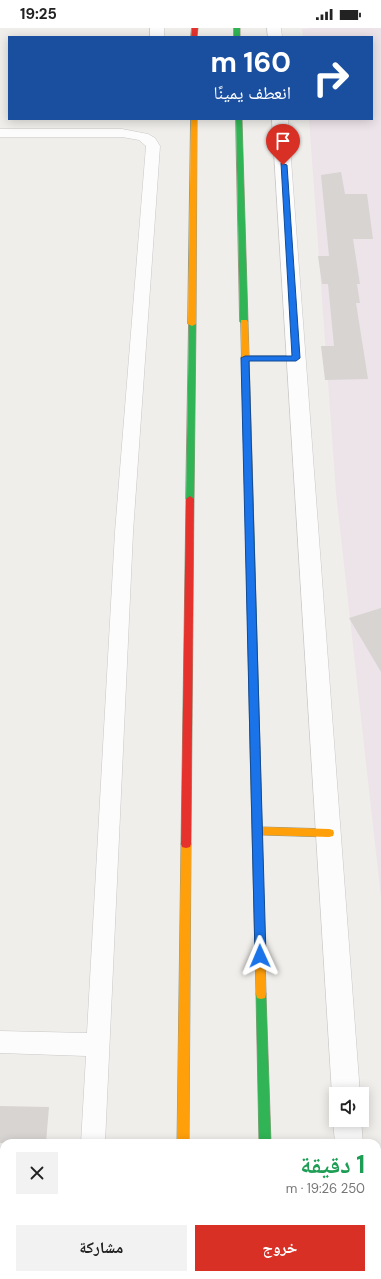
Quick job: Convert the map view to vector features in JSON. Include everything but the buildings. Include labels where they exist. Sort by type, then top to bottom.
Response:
[{"type":"main road","points":[[183,1139],[194,120]]},
{"type":"main road","points":[[239,120],[265,1139]]},
{"type":"main road","points":[[245,358],[296,358]]},
{"type":"main road","points":[[257,831],[328,833]]},
{"type":"street","points":[[280,120],[346,1087]]},
{"type":"street","points":[[348,1127],[349,1139]]},
{"type":"lane","points":[[0,133],[122,133],[143,137],[150,141],[153,146],[124,532],[93,1139]]},
{"type":"lane","points":[[0,1042],[98,1045]]},
{"type":"shaded area","points":[[381,28],[381,898],[336,493],[309,120],[373,120],[373,36],[303,36],[302,29]]},
{"type":"traffic: fast","points":[[237,28],[237,36]]},
{"type":"traffic: fast","points":[[239,120],[244,322]]},
{"type":"traffic: fast","points":[[190,499],[192,324]]},
{"type":"traffic: fast","points":[[245,358],[296,358]]},
{"type":"traffic: fast","points":[[249,494],[255,748]]},
{"type":"traffic: fast","points":[[261,994],[265,1139]]},
{"type":"traffic: slow","points":[[192,324],[194,120]]},
{"type":"traffic: slow","points":[[244,322],[249,494]]},
{"type":"traffic: slow","points":[[255,748],[261,994]]},
{"type":"traffic: slow","points":[[257,831],[329,833]]},
{"type":"traffic: slow","points":[[183,1139],[186,844]]},
{"type":"traffic: jam","points":[[194,36],[195,28]]},
{"type":"traffic: jam","points":[[186,844],[190,499]]},
{"type":"route","points":[[260,956],[245,358],[296,358],[283,165]]}]
